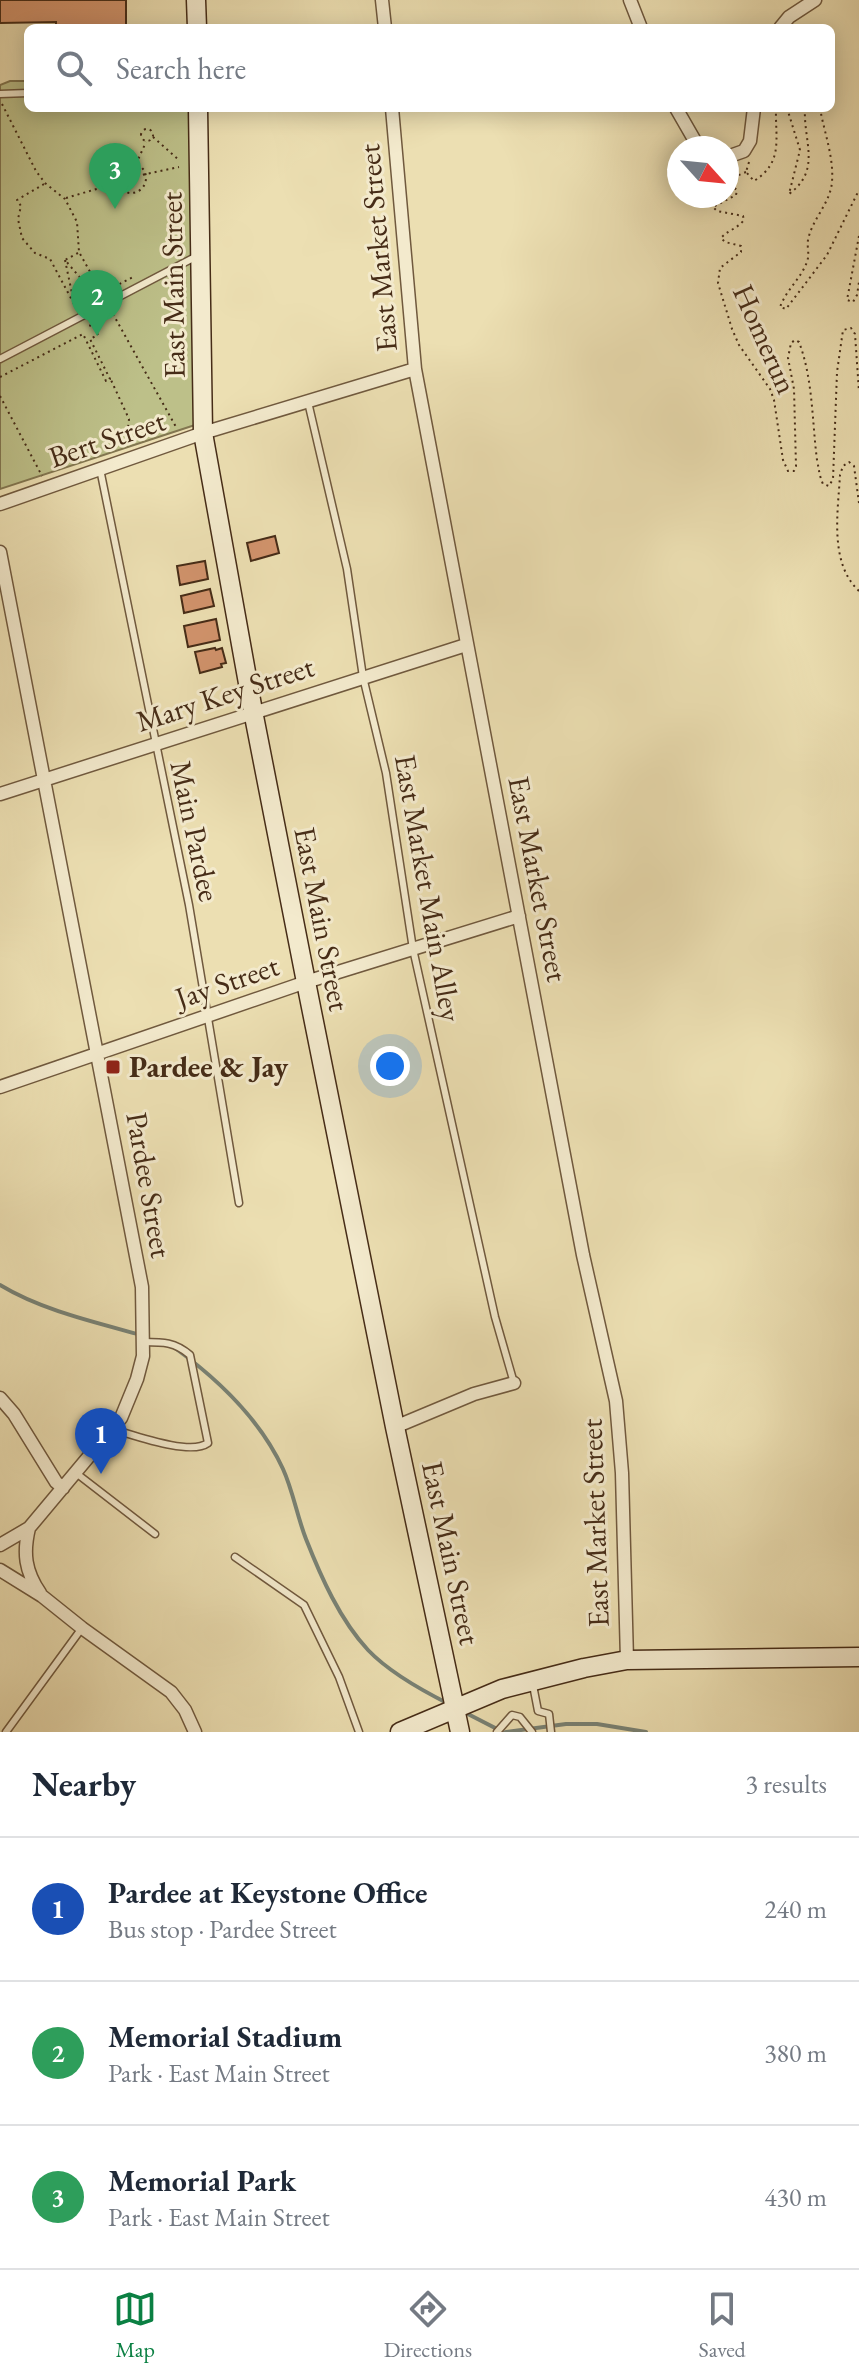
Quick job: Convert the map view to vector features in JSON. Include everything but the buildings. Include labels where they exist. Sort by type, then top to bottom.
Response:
[{"type":"main road","points":[[196,0],[197,24]]},
{"type":"main road","name":"East Main Street","points":[[198,112],[203,433],[306,982],[460,1732]]},
{"type":"main road","points":[[400,1732],[502,1689],[627,1660],[859,1657]]},
{"type":"street","points":[[382,0],[385,24]]},
{"type":"street","points":[[630,0],[639,24]]},
{"type":"street","points":[[783,24],[815,0]]},
{"type":"street","name":"East Market Street","points":[[392,112],[415,369],[583,1255],[616,1401],[622,1473],[627,1660]]},
{"type":"street","points":[[678,112],[692,136]]},
{"type":"street","points":[[739,153],[744,151],[750,141],[754,112]]},
{"type":"street","name":"Bert Street","points":[[0,504],[203,433],[415,369]]},
{"type":"street","name":"Pardee Street","points":[[0,552],[142,1287],[144,1342],[137,1379],[121,1418],[29,1528],[0,1545]]},
{"type":"street","name":"Mary Key Street","points":[[0,794],[466,645]]},
{"type":"street","name":"Jay Street","points":[[0,1087],[306,982],[519,916]]},
{"type":"street","points":[[395,1427],[474,1394],[514,1383]]},
{"type":"street","points":[[0,1398],[63,1488]]},
{"type":"street","points":[[29,1528],[24,1548],[26,1566],[42,1596]]},
{"type":"street","points":[[0,1570],[42,1596],[171,1692],[185,1710],[195,1732]]},
{"type":"lane","points":[[1,94],[24,93]]},
{"type":"lane","points":[[0,359],[201,254]]},
{"type":"lane","name":"East Market Main Alley","points":[[308,400],[347,569],[363,677],[386,773],[413,949],[495,1317],[514,1383]]},
{"type":"lane","name":"Main Pardee","points":[[100,469],[189,905],[239,1203]]},
{"type":"lane","points":[[112,1429],[182,1447],[202,1448],[208,1443],[190,1355],[180,1346],[168,1342],[144,1342]]},
{"type":"lane","points":[[76,1473],[155,1534]]},
{"type":"lane","points":[[235,1557],[304,1605],[339,1677],[359,1732]]},
{"type":"lane","points":[[6,1732],[82,1628]]},
{"type":"lane","points":[[532,1682],[538,1711]]},
{"type":"lane","points":[[526,1722],[538,1711]]},
{"type":"lane","points":[[538,1711],[549,1714],[551,1732]]},
{"type":"lane","points":[[497,1732],[512,1715],[526,1722],[532,1732]]},
{"type":"path","points":[[1,94],[2,103],[36,171],[65,199],[77,222],[79,252],[102,293],[96,296],[64,260]]},
{"type":"path","points":[[744,151],[750,159],[746,172],[754,181],[767,173],[777,149],[776,112]]},
{"type":"path","points":[[788,112],[800,150],[789,194],[799,187],[809,160],[805,112]]},
{"type":"path","points":[[821,112],[828,138],[832,182],[827,202],[808,240],[808,258],[798,279],[786,291],[780,307],[786,309],[827,255],[859,190]]},
{"type":"path","points":[[146,141],[141,135],[143,130],[150,130],[179,160]]},
{"type":"path","points":[[136,164],[146,141],[153,136]]},
{"type":"path","points":[[65,199],[127,180],[130,173],[128,164]]},
{"type":"path","points":[[128,164],[136,164],[146,174],[144,187],[137,192],[123,191],[117,184],[117,174],[128,164]]},
{"type":"path","points":[[130,173],[137,176],[179,167]]},
{"type":"path","name":"Homerun","points":[[746,172],[728,183],[737,190],[736,195],[713,207],[717,211],[743,216],[744,220],[721,238],[741,246],[741,252],[720,268],[718,283],[739,345],[770,389],[783,460],[788,471],[794,471],[796,466],[794,389],[788,358],[791,343],[795,340],[799,342],[808,369],[813,437],[818,475],[823,484],[829,486],[833,479],[837,372],[843,330],[851,328],[855,334],[859,392]]},
{"type":"path","points":[[133,183],[137,176]]},
{"type":"path","points":[[127,180],[133,183],[137,192]]},
{"type":"path","points":[[45,183],[17,200],[21,206],[19,226],[22,238],[30,248],[50,259],[74,304],[64,260]]},
{"type":"path","points":[[859,236],[847,300],[853,302],[859,282]]},
{"type":"path","points":[[53,265],[79,252]]},
{"type":"path","points":[[106,302],[180,433]]},
{"type":"path","points":[[0,377],[83,334],[106,381],[110,379]]},
{"type":"path","points":[[98,335],[90,339],[129,419],[128,429],[104,443]]},
{"type":"path","points":[[0,396],[44,480]]},
{"type":"path","points":[[859,503],[854,466],[849,462],[843,466],[840,475],[838,554],[850,582],[859,591]]},
{"type":"green space","points":[[24,81],[24,112],[190,112],[195,425],[0,489],[0,85]]},
{"type":"waterway","points":[[0,1285],[50,1308],[141,1335]]},
{"type":"waterway","points":[[175,1348],[237,1402],[274,1451],[318,1568],[332,1598],[358,1638],[376,1658],[396,1673],[449,1704]]},
{"type":"waterway","points":[[464,1712],[503,1732]]},
{"type":"waterway","points":[[506,1732],[566,1724],[597,1724],[646,1732]]},
{"type":"place","name":"Memorial Park","points":[[115,209]]},
{"type":"place","name":"Memorial Stadium","points":[[97,336]]},
{"type":"place","name":"Pardee & Jay","points":[[113,1067]]},
{"type":"place","name":"Pardee at Keystone Office","points":[[101,1474]]}]
